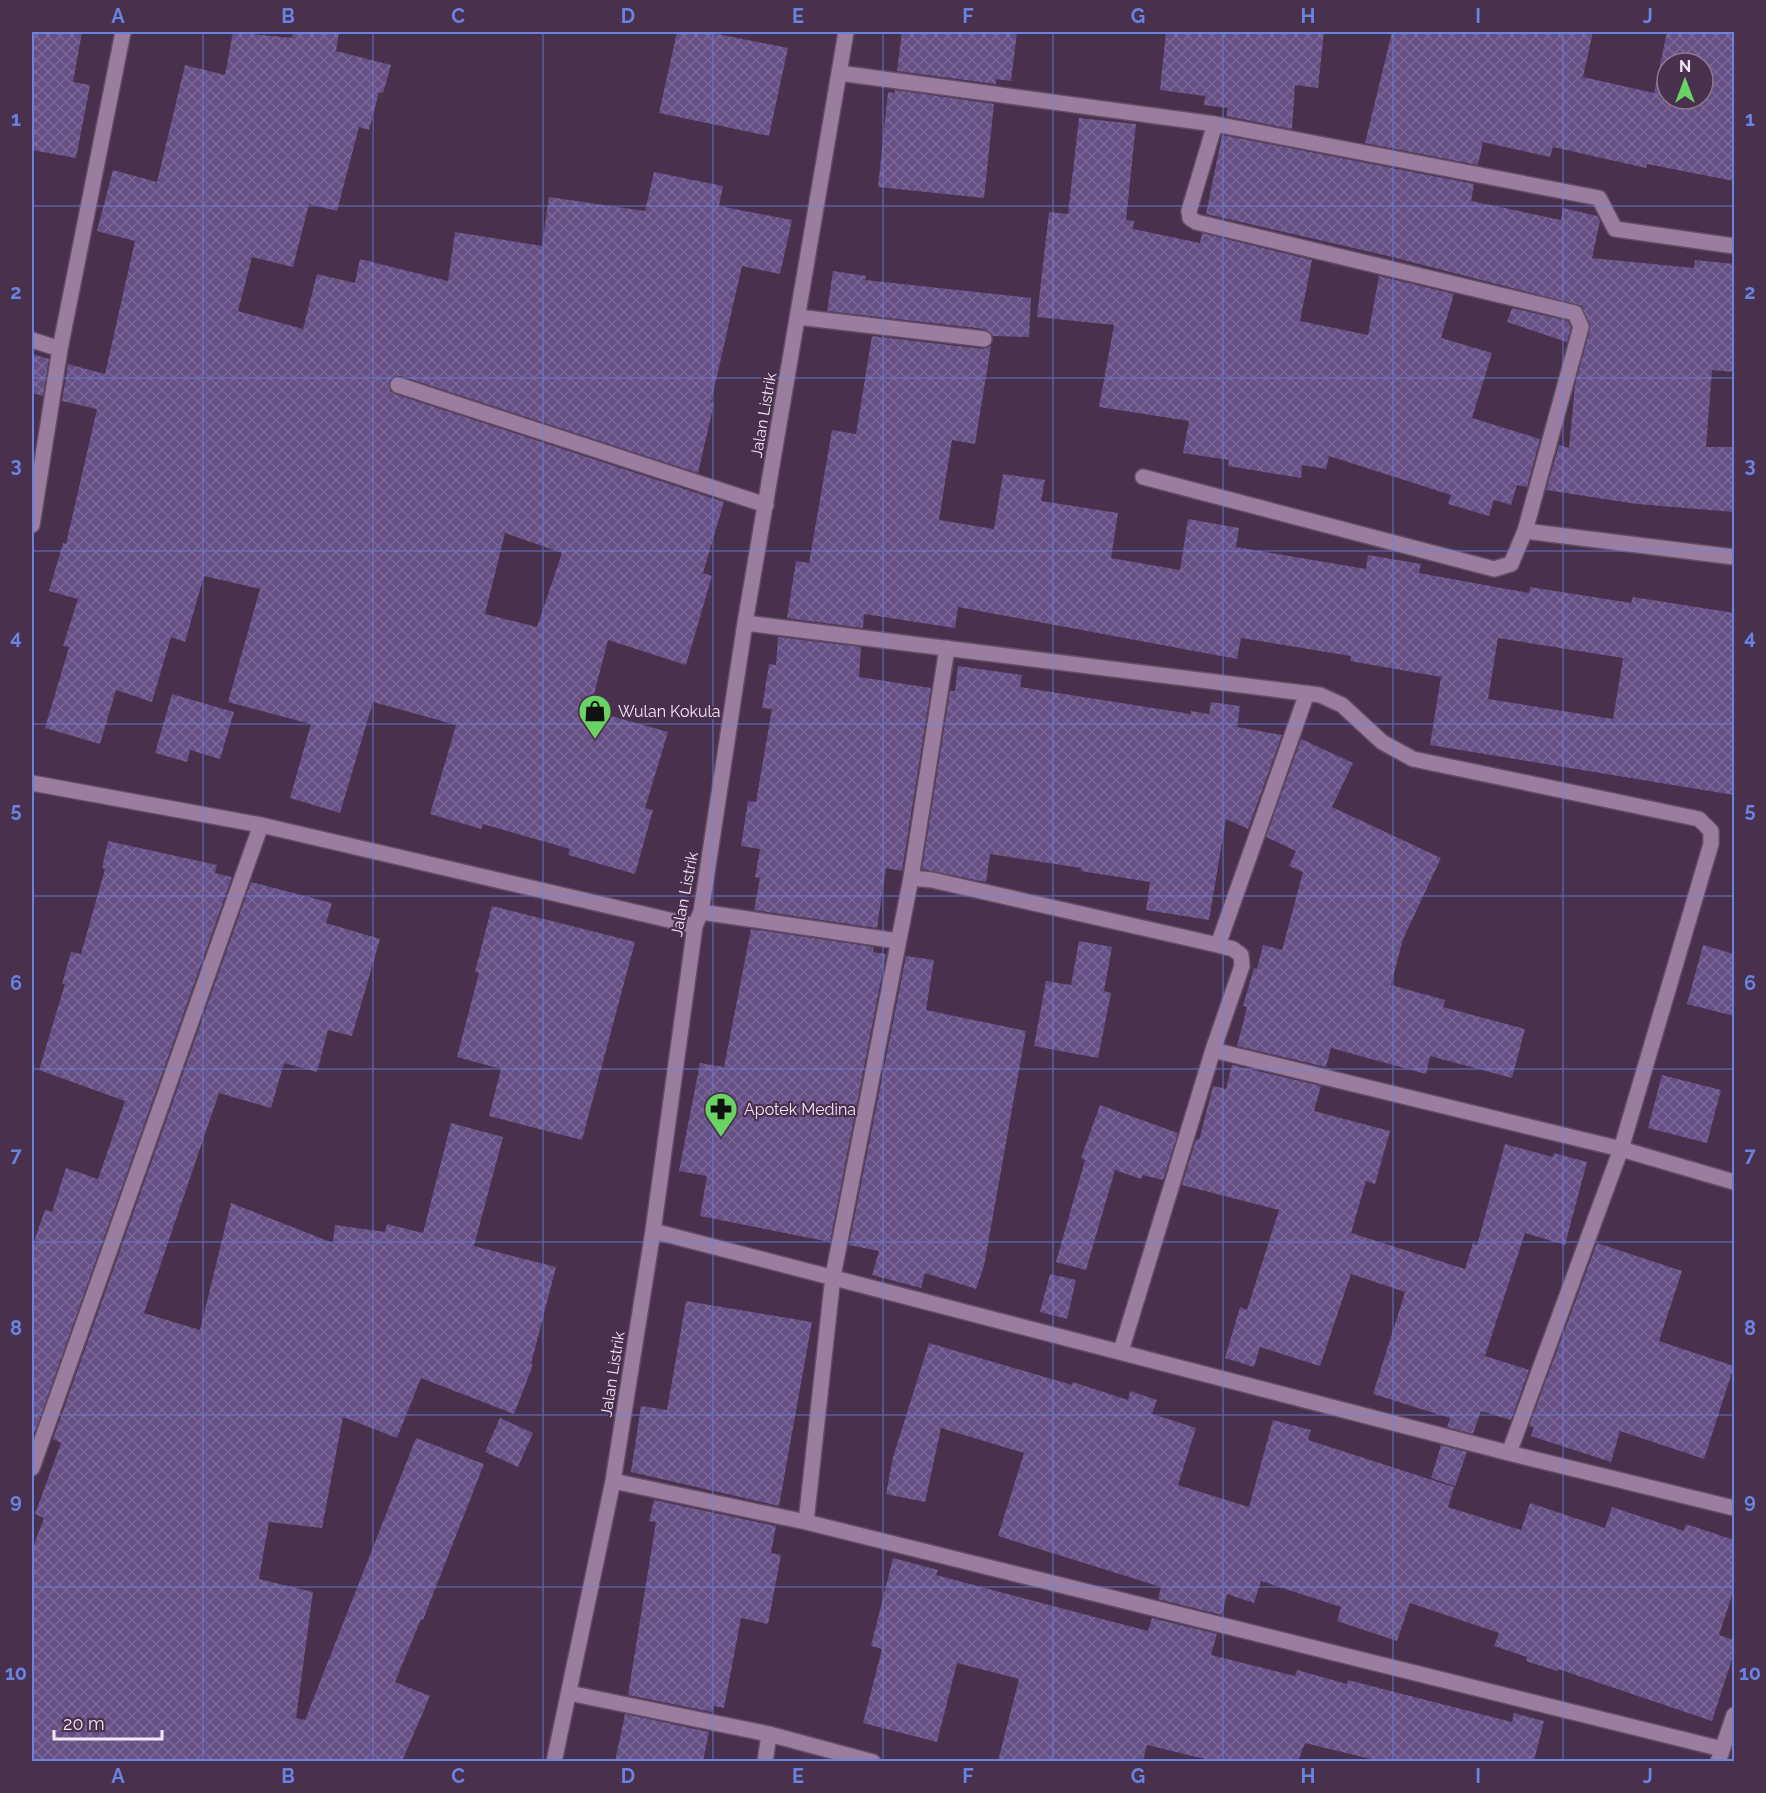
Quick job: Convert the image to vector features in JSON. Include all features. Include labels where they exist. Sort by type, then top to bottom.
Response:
[{"type":"street","points":[[32,524],[60,350],[123,32]]},
{"type":"street","name":"Jalan Listrik","points":[[554,1761],[613,1481],[745,623],[846,32]]},
{"type":"street","points":[[839,73],[1215,124],[1599,198],[1615,229],[1734,246]]},
{"type":"street","points":[[1143,477],[1494,569],[1511,564],[1525,531],[1581,327],[1575,313],[1196,222],[1190,218],[1189,211],[1215,124]]},
{"type":"street","points":[[798,317],[984,339]]},
{"type":"street","points":[[32,340],[60,350]]},
{"type":"street","points":[[398,386],[766,506]]},
{"type":"street","points":[[1525,531],[1734,557]]},
{"type":"street","points":[[745,623],[1320,695],[1342,705],[1382,742],[1413,759],[1699,819],[1711,831],[1711,844],[1621,1149],[1509,1453]]},
{"type":"street","points":[[806,1522],[833,1276],[911,878],[948,648]]},
{"type":"street","points":[[1218,945],[1307,693]]},
{"type":"street","points":[[32,783],[261,825],[698,919],[898,941]]},
{"type":"street","points":[[32,1468],[261,825]]},
{"type":"street","points":[[911,878],[932,880],[1218,945],[1233,949],[1241,955],[1242,966],[1213,1050],[1121,1351]]},
{"type":"street","points":[[1213,1050],[1621,1149],[1734,1182]]},
{"type":"street","points":[[653,1231],[1509,1453],[1734,1508]]},
{"type":"street","points":[[613,1481],[806,1522],[1720,1755],[1734,1715]]},
{"type":"street","points":[[569,1693],[770,1734],[873,1761]]},
{"type":"street","points":[[765,1761],[770,1734]]},
{"type":"building","points":[[32,32],[82,32],[73,82],[90,85],[76,158],[32,150]]},
{"type":"building","points":[[233,32],[292,38],[293,32],[339,32],[336,51],[391,65],[383,93],[379,92],[369,130],[359,127],[337,211],[309,204],[293,267],[252,257],[238,311],[303,329],[317,274],[355,283],[360,259],[448,281],[455,232],[542,246],[549,197],[645,211],[654,172],[723,186],[719,206],[792,220],[780,274],[742,266],[711,402],[714,403],[698,473],[401,376],[392,377],[389,383],[390,391],[395,394],[724,502],[703,573],[712,576],[686,665],[608,640],[590,710],[668,732],[645,808],[653,810],[635,874],[568,855],[570,849],[483,824],[481,829],[430,814],[456,725],[373,702],[340,813],[290,798],[311,724],[228,702],[260,589],[204,576],[185,642],[171,637],[152,702],[116,690],[100,744],[45,728],[69,647],[63,646],[78,599],[49,591],[63,543],[66,544],[97,409],[62,401],[68,364],[105,374],[135,241],[97,231],[113,170],[157,182],[185,65],[225,75]],"holes":[[[505,533],[562,553],[537,627],[485,614]]]},
{"type":"building","points":[[677,32],[707,32],[788,48],[769,136],[659,113]]},
{"type":"building","points":[[902,32],[1017,32],[1011,81],[996,79],[996,84],[897,71]]},
{"type":"building","points":[[1166,32],[1324,32],[1318,88],[1295,85],[1292,129],[1226,116],[1228,108],[1204,105],[1205,96],[1160,90]]},
{"type":"building","points":[[1392,32],[1593,32],[1583,77],[1654,93],[1655,88],[1655,111],[1715,111],[1715,51],[1663,51],[1667,32],[1734,32],[1734,181],[1647,164],[1646,168],[1553,147],[1550,157],[1483,142],[1478,165],[1365,143]]},
{"type":"building","points":[[895,90],[994,104],[984,198],[878,187],[888,92],[895,93]]},
{"type":"building","points":[[1079,118],[1136,124],[1126,220],[1134,221],[1133,229],[1200,243],[1202,233],[1312,260],[1300,321],[1368,335],[1379,276],[1454,294],[1441,338],[1492,353],[1472,418],[1540,439],[1527,487],[1517,485],[1511,505],[1494,500],[1489,516],[1448,504],[1451,495],[1329,456],[1326,469],[1302,465],[1301,478],[1228,466],[1229,460],[1183,453],[1189,421],[1099,407],[1114,325],[1037,317],[1049,212],[1068,214]]},
{"type":"building","points":[[1222,135],[1474,184],[1471,201],[1561,220],[1563,208],[1597,216],[1600,221],[1592,258],[1694,268],[1695,260],[1734,264],[1734,372],[1712,370],[1706,447],[1734,447],[1734,512],[1637,504],[1546,490],[1559,445],[1569,448],[1575,385],[1590,329],[1582,306],[1384,255],[1206,214]]},
{"type":"building","points":[[833,271],[866,276],[865,280],[1031,298],[1029,337],[993,336],[985,329],[827,311]]},
{"type":"building","points":[[1512,308],[1568,321],[1571,328],[1567,342],[1507,322]]},
{"type":"building","points":[[872,336],[983,349],[991,346],[975,444],[952,440],[939,520],[994,529],[1003,474],[1045,480],[1041,501],[1118,513],[1111,558],[1180,570],[1188,519],[1239,528],[1236,547],[1366,569],[1368,555],[1421,564],[1419,573],[1529,593],[1530,587],[1631,603],[1633,597],[1734,613],[1734,795],[1430,745],[1441,677],[1350,661],[1351,656],[1241,638],[1237,659],[958,607],[955,628],[864,614],[863,628],[787,618],[796,561],[809,563],[832,430],[856,434]],"holes":[[[1498,638],[1623,658],[1613,719],[1488,699]]]},
{"type":"building","points":[[32,354],[49,359],[43,396],[32,393]]},
{"type":"building","points":[[778,637],[861,647],[859,677],[931,688],[902,871],[886,868],[877,928],[754,910],[760,878],[755,877],[760,849],[741,846],[748,801],[756,802],[772,709],[762,708],[769,664],[776,665]]},
{"type":"building","points":[[958,666],[1022,675],[1020,687],[1191,714],[1191,711],[1209,714],[1211,702],[1240,706],[1237,727],[1282,735],[1248,829],[1226,819],[1209,920],[1146,910],[1150,882],[1081,871],[1081,868],[990,854],[986,882],[922,869],[950,691],[955,691]]},
{"type":"building","points":[[172,694],[234,712],[220,759],[190,750],[187,762],[155,753]]},
{"type":"building","points":[[1301,739],[1353,763],[1332,807],[1441,858],[1403,939],[1391,985],[1445,1000],[1443,1007],[1525,1029],[1512,1078],[1430,1056],[1426,1074],[1331,1048],[1326,1067],[1237,1046],[1247,1007],[1243,1006],[1254,968],[1257,969],[1263,945],[1282,950],[1303,872],[1289,866],[1296,851],[1266,837]]},
{"type":"building","points":[[108,841],[217,865],[215,873],[232,877],[35,1432],[32,1430],[32,1247],[45,1210],[52,1212],[66,1168],[98,1179],[125,1101],[39,1070],[65,984],[62,984],[71,952],[81,954],[105,869],[102,868]]},
{"type":"building","points":[[251,882],[332,903],[326,923],[380,939],[352,1036],[328,1030],[317,1072],[284,1063],[271,1108],[219,1093],[144,1313],[200,1330],[231,1203],[333,1243],[335,1225],[385,1232],[387,1224],[423,1233],[451,1123],[503,1137],[474,1246],[556,1267],[531,1364],[533,1365],[514,1414],[421,1378],[397,1438],[343,1417],[322,1528],[269,1522],[259,1579],[313,1592],[296,1718],[305,1720],[416,1438],[484,1464],[423,1620],[421,1619],[395,1682],[430,1696],[402,1761],[32,1761],[32,1550],[44,1518],[35,1514],[61,1443],[53,1439]]},
{"type":"building","points":[[492,906],[635,942],[582,1140],[489,1116],[501,1069],[457,1057],[479,973],[475,972]]},
{"type":"building","points":[[751,929],[874,947],[873,952],[886,954],[830,1242],[700,1216],[707,1176],[679,1171],[700,1063],[724,1067]]},
{"type":"building","points":[[1079,941],[1112,947],[1104,991],[1111,993],[1098,1058],[1034,1046],[1046,981],[1071,985]]},
{"type":"building","points":[[1703,945],[1734,954],[1734,1016],[1687,1004]]},
{"type":"building","points":[[906,956],[934,960],[926,1010],[1026,1031],[984,1266],[976,1289],[925,1273],[921,1288],[872,1275],[879,1251],[849,1245]]},
{"type":"building","points":[[1232,1065],[1321,1086],[1314,1111],[1390,1131],[1375,1184],[1366,1181],[1351,1233],[1465,1269],[1473,1243],[1477,1245],[1505,1144],[1553,1157],[1554,1153],[1587,1162],[1565,1245],[1525,1233],[1485,1356],[1529,1370],[1511,1420],[1481,1411],[1473,1434],[1447,1427],[1450,1418],[1373,1394],[1405,1292],[1351,1274],[1320,1366],[1260,1347],[1254,1367],[1225,1358],[1240,1307],[1247,1310],[1279,1210],[1182,1185],[1196,1139],[1199,1140],[1213,1086],[1226,1089]]},
{"type":"building","points":[[1662,1075],[1721,1090],[1707,1143],[1648,1128]]},
{"type":"building","points":[[1100,1105],[1178,1133],[1163,1180],[1143,1175],[1141,1179],[1115,1170],[1086,1270],[1056,1262],[1085,1160],[1081,1158]]},
{"type":"building","points":[[1597,1243],[1682,1271],[1659,1341],[1734,1366],[1704,1459],[1620,1431],[1611,1462],[1531,1436],[1534,1427],[1529,1426]]},
{"type":"building","points":[[1050,1274],[1076,1280],[1067,1319],[1040,1312]]},
{"type":"building","points":[[686,1301],[812,1322],[779,1506],[631,1472],[641,1406],[667,1410]]},
{"type":"building","points":[[929,1343],[1072,1385],[1073,1382],[1128,1400],[1130,1391],[1157,1400],[1152,1414],[1196,1428],[1178,1485],[1249,1507],[1273,1420],[1311,1430],[1308,1440],[1454,1487],[1448,1507],[1521,1530],[1530,1503],[1605,1528],[1612,1507],[1684,1531],[1686,1524],[1734,1540],[1734,1589],[1719,1635],[1734,1640],[1734,1653],[1712,1721],[1558,1669],[1557,1671],[1526,1661],[1527,1657],[1494,1646],[1499,1633],[1410,1603],[1397,1641],[1337,1621],[1341,1607],[1261,1581],[1254,1603],[1227,1594],[1222,1615],[1158,1599],[1161,1587],[998,1536],[1024,1453],[941,1428],[925,1502],[886,1494],[893,1457]]},
{"type":"building","points":[[500,1418],[533,1433],[518,1467],[485,1452]]},
{"type":"building","points":[[1441,1445],[1467,1452],[1455,1486],[1431,1478]]},
{"type":"building","points":[[654,1500],[776,1526],[771,1553],[781,1555],[768,1624],[741,1618],[724,1708],[714,1706],[712,1712],[628,1695],[656,1522],[649,1521]]},
{"type":"building","points":[[893,1558],[938,1570],[936,1575],[1148,1631],[1152,1618],[1217,1634],[1211,1655],[1295,1676],[1297,1670],[1347,1684],[1348,1680],[1512,1722],[1514,1713],[1544,1721],[1534,1761],[1379,1761],[1305,1743],[1298,1761],[1213,1761],[1147,1745],[1143,1761],[998,1761],[1019,1679],[957,1663],[937,1742],[863,1723],[882,1649],[871,1646]]},
{"type":"building","points":[[625,1714],[709,1732],[703,1761],[615,1761]]},
{"type":"place","name":"Wulan Kokula","points":[[595,740]]},
{"type":"place","name":"Apotek Medina","points":[[721,1138]]}]
